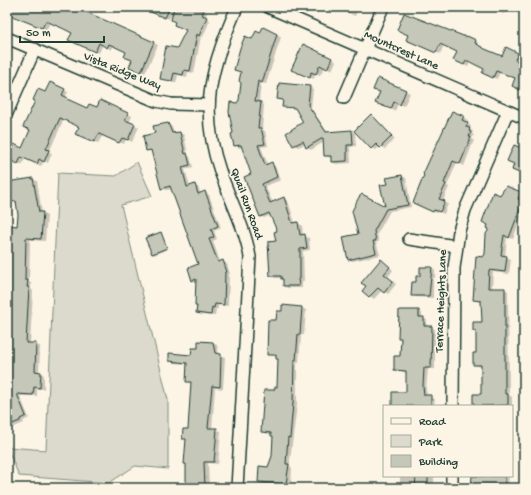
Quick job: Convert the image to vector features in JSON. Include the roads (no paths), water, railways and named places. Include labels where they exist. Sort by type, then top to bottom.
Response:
[{"type":"street","name":"Quail Run Road","points":[[237,7],[217,56],[213,70],[209,105],[213,148],[220,171],[248,242],[250,257],[237,488]]},
{"type":"street","name":"Mountcrest Lane","points":[[268,7],[524,118]]},
{"type":"street","points":[[344,98],[383,7]]},
{"type":"street","name":"Vista Ridge Way","points":[[7,38],[156,101],[171,104],[209,105]]},
{"type":"street","points":[[7,113],[35,50]]},
{"type":"street","name":"Terrace Heights Lane","points":[[453,405],[454,268],[456,246],[465,210],[508,112]]},
{"type":"street","points":[[409,239],[456,246]]},
{"type":"street","points":[[452,477],[452,488]]}]
